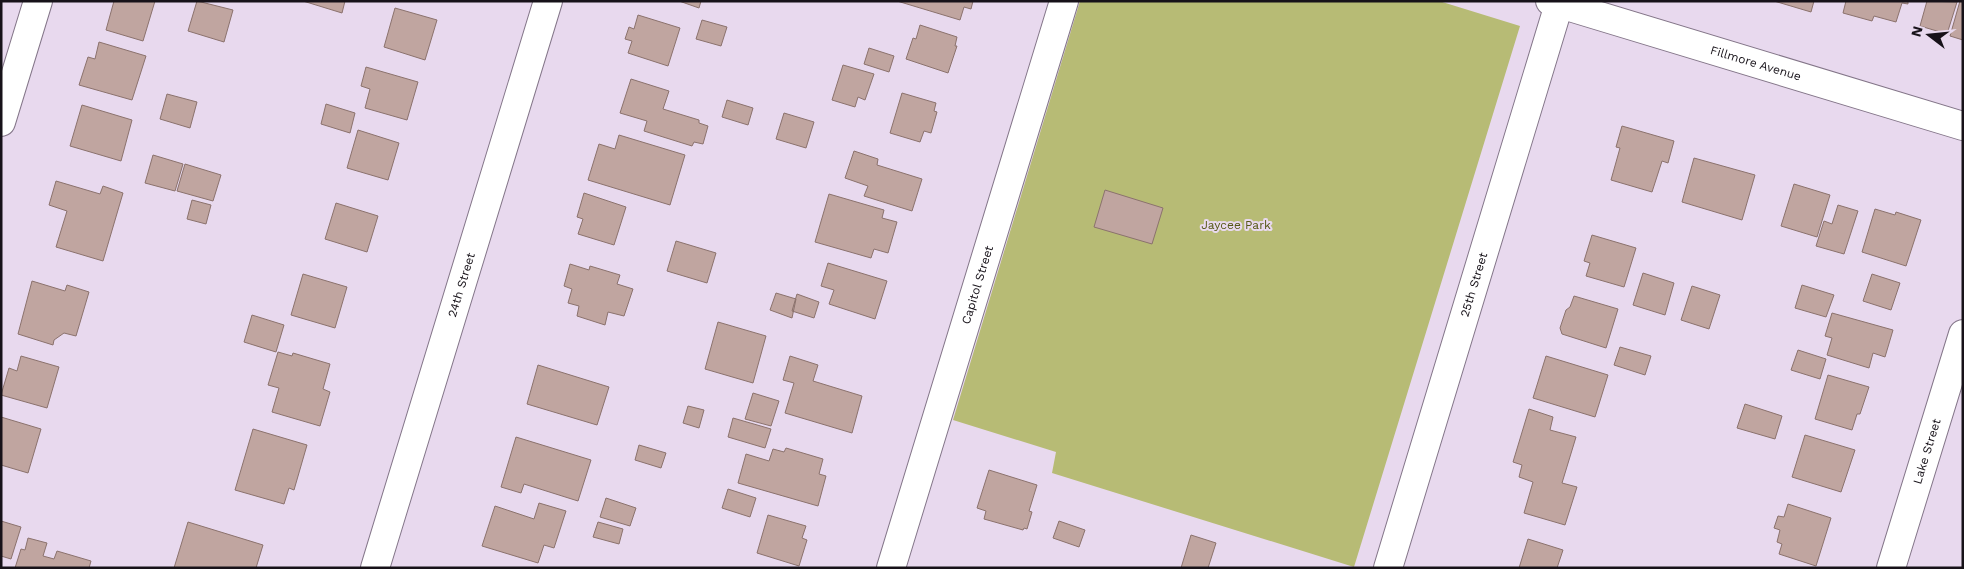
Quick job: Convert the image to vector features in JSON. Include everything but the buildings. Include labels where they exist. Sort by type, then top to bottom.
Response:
[{"type":"street","points":[[1,122],[38,1]]},
{"type":"street","name":"24th Street","points":[[375,568],[548,1]]},
{"type":"street","name":"Capitol Street","points":[[891,568],[1064,1]]},
{"type":"street","name":"Fillmore Avenue","points":[[1556,2],[1963,126]]},
{"type":"street","name":"25th Street","points":[[1388,568],[1556,2]]},
{"type":"street","name":"Lake Street","points":[[1891,568],[1963,334]]},
{"type":"green space","name":"Jaycee Park","points":[[1080,1],[1439,1],[1520,26],[1354,567],[1052,473],[1056,452],[953,420]]}]
